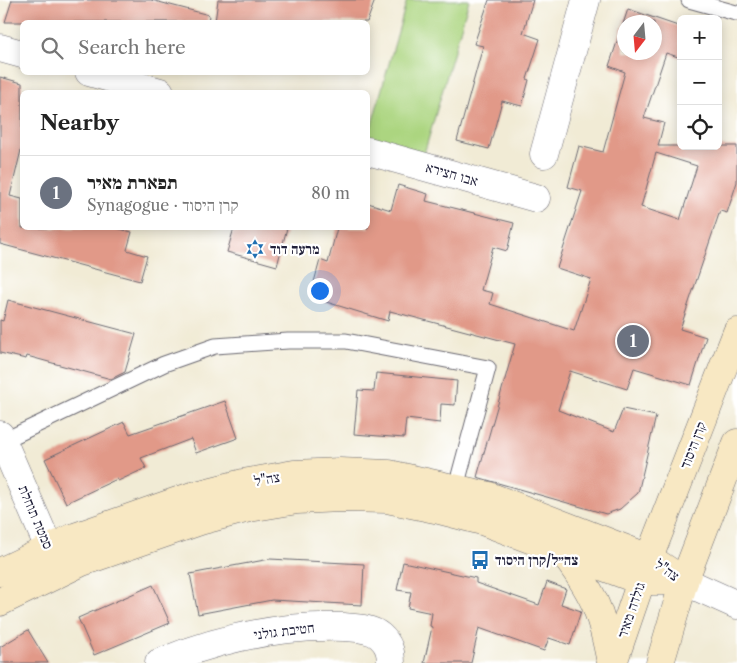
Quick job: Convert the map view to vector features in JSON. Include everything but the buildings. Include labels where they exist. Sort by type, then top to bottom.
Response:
[{"type":"street","points":[[544,154],[586,0]]},
{"type":"street","points":[[0,48],[20,53]]},
{"type":"street","points":[[100,75],[153,90]]},
{"type":"street","name":"אבו חצירא","points":[[370,151],[536,198]]},
{"type":"street","name":"קרן היסוד","points":[[645,569],[737,332]]},
{"type":"street","name":"סמטת תוחלת","points":[[1,438],[55,560]]},
{"type":"street","points":[[660,663],[684,581],[737,443]]},
{"type":"street","name":"צה\"ל","points":[[0,602],[55,560],[72,538],[192,496],[243,483],[294,474],[340,472],[390,474],[456,487],[489,496],[645,569]]},
{"type":"street","name":"צה\"ל","points":[[0,572],[55,560],[82,562],[200,521],[249,508],[297,500],[386,499],[482,521],[561,550],[645,569],[684,581]]},
{"type":"street","points":[[561,550],[596,601],[604,625],[612,663]]},
{"type":"street","name":"גולדה מאיר","points":[[612,663],[645,569]]},
{"type":"street","points":[[684,581],[737,605]]},
{"type":"street","name":"חטיבת גולני","points":[[159,663],[181,654],[238,637],[311,626],[362,628],[380,635],[390,649],[391,663]]},
{"type":"lane","points":[[689,0],[736,14]]},
{"type":"lane","points":[[1,438],[164,364],[215,346],[288,341],[346,340],[488,368],[456,487]]},
{"type":"green space","points":[[407,0],[469,0],[424,154],[370,139],[370,131]]},
{"type":"place","name":"מרעה דוד","points":[[255,249]]},
{"type":"place","name":"תפארת מאיר","points":[[633,341]]},
{"type":"place","name":"צה״ל/קרן היסוד","points":[[480,560]]}]
